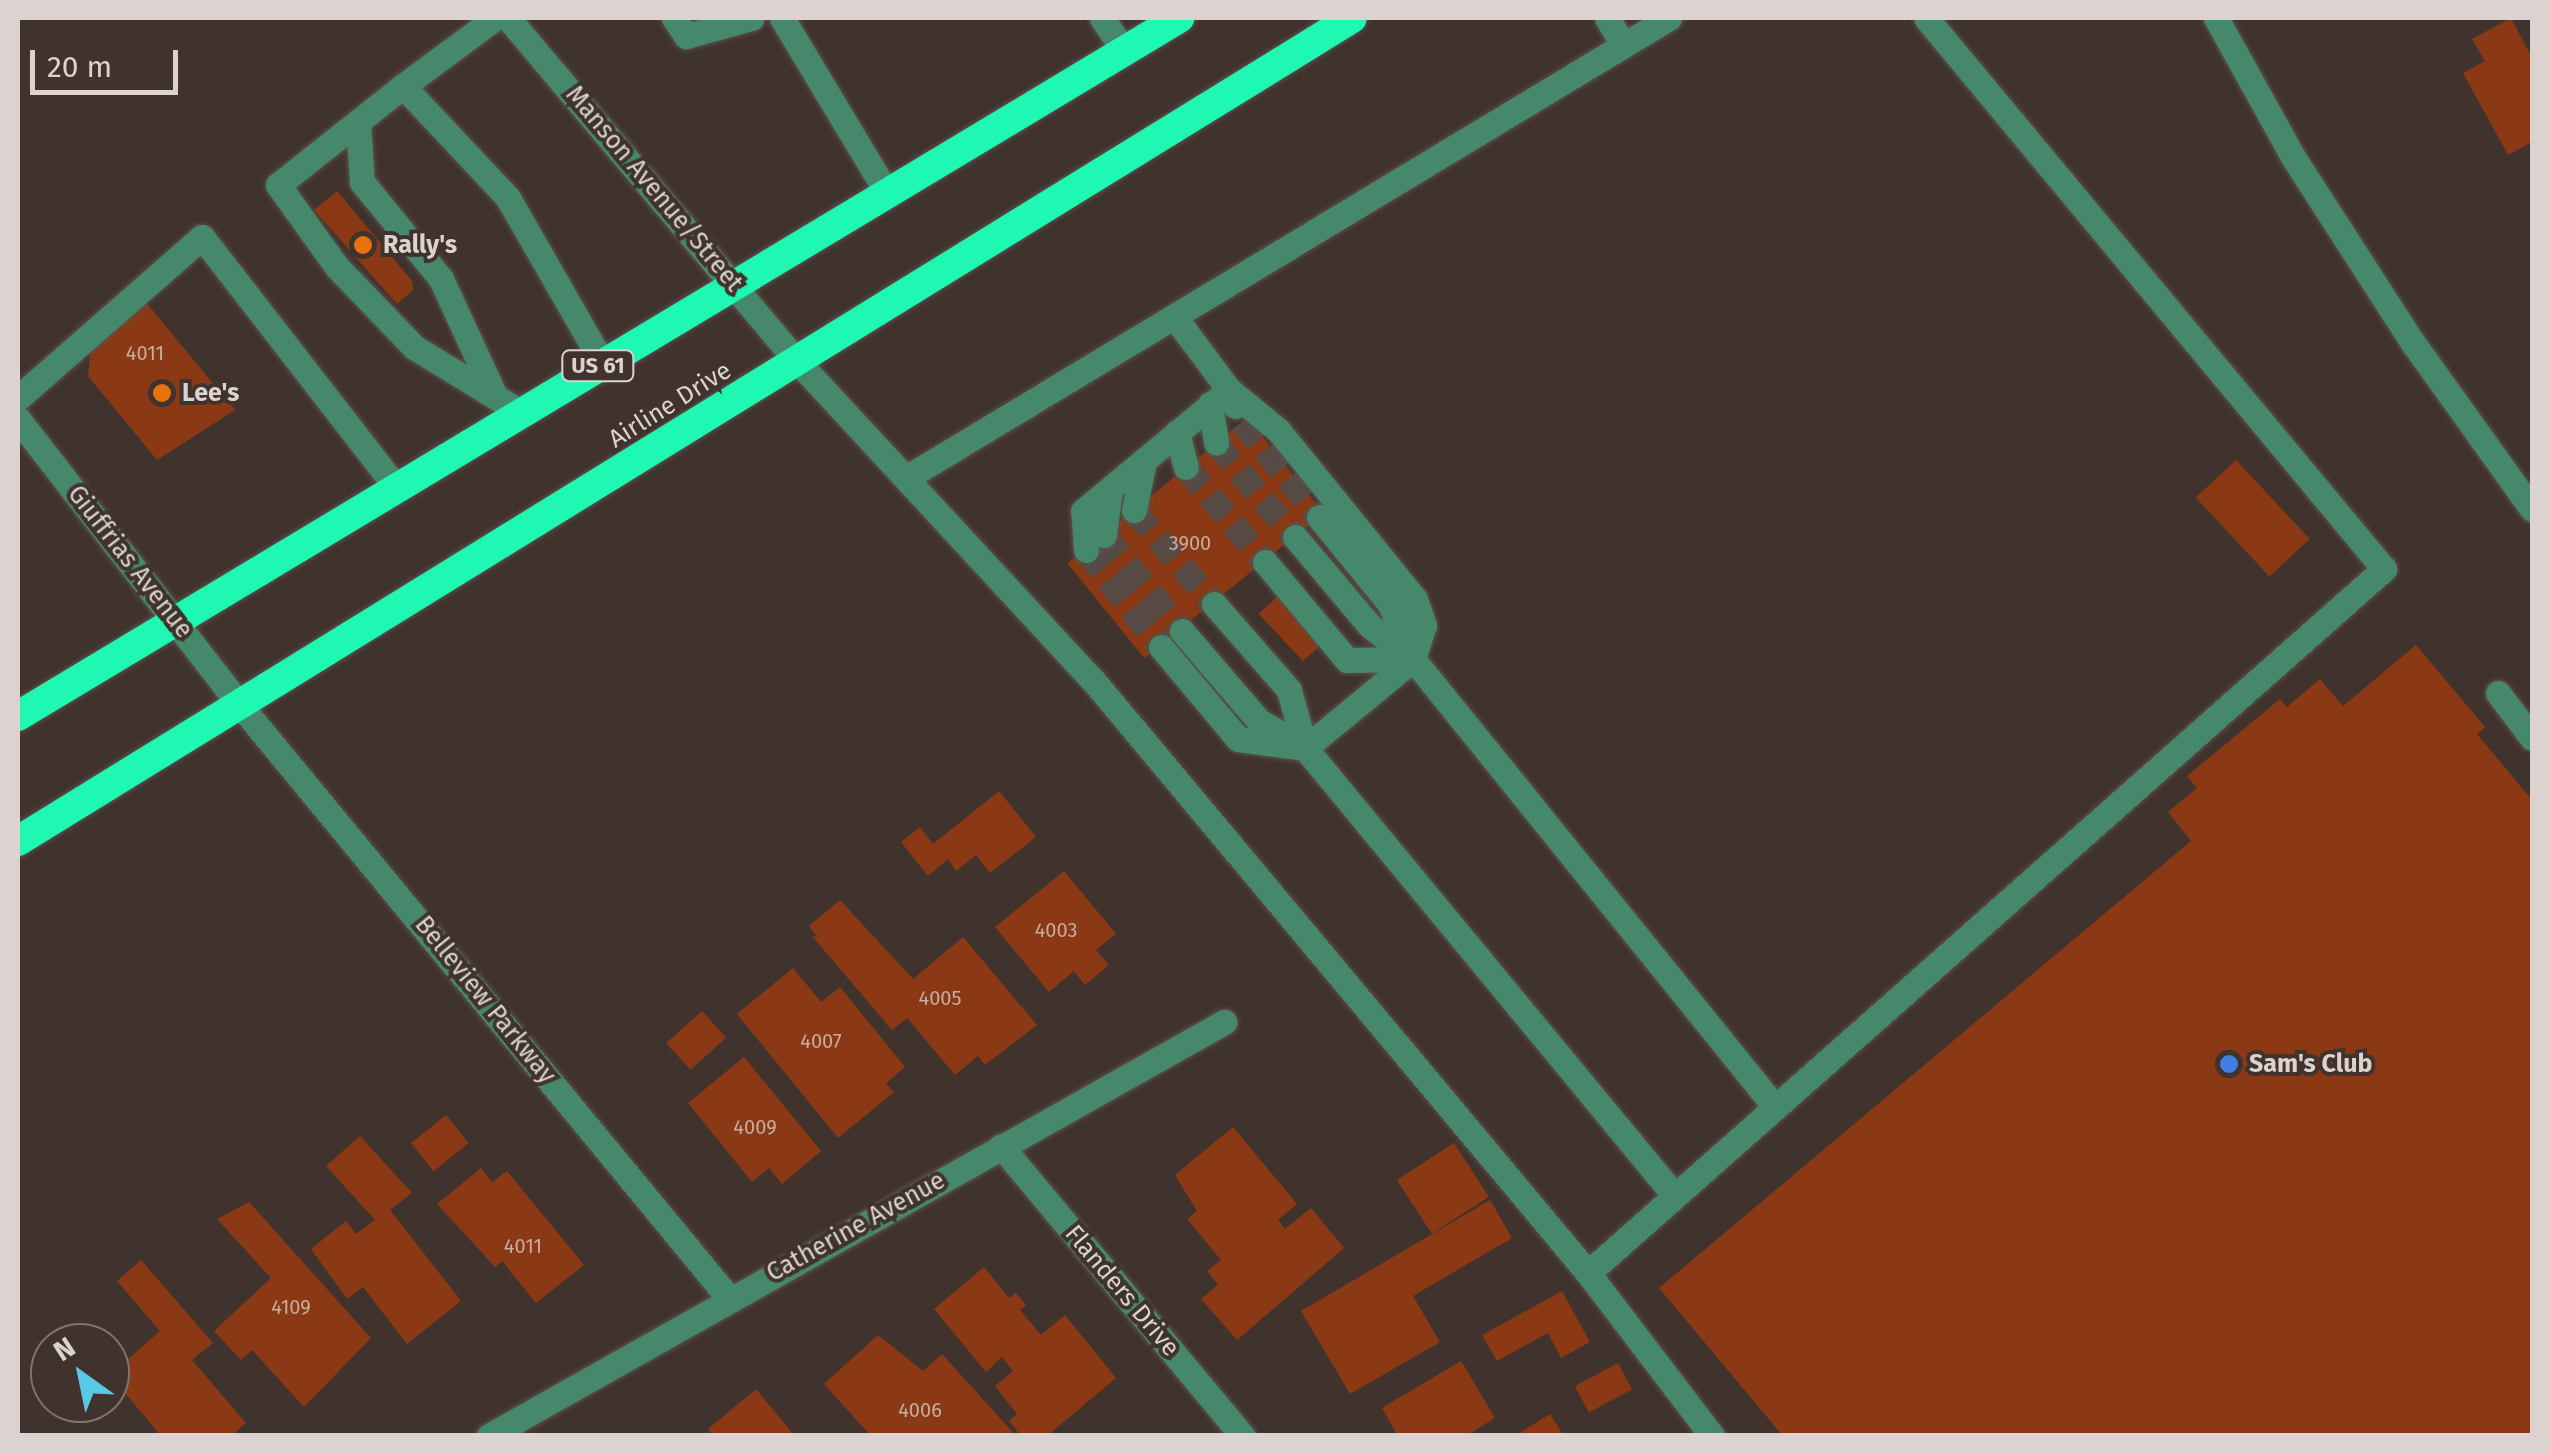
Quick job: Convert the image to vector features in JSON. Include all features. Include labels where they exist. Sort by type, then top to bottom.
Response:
[{"type":"highway","name":"US 61","points":[[18,716],[1179,18]]},
{"type":"highway","name":"Airline Drive","points":[[18,841],[1352,18]]},
{"type":"street","points":[[495,18],[278,185],[337,267],[414,347],[522,413]]},
{"type":"street","name":"Manson Avenue/Street","points":[[508,18],[798,362],[1092,679],[1588,1272],[1712,1436]]},
{"type":"street","points":[[674,18],[686,36],[752,18]]},
{"type":"street","points":[[782,18],[887,193]]},
{"type":"street","points":[[1102,18],[1124,51]]},
{"type":"street","points":[[1607,18],[1624,45]]},
{"type":"street","points":[[906,478],[1669,18]]},
{"type":"street","points":[[1588,1272],[2384,569],[1926,18]]},
{"type":"street","points":[[2216,18],[2293,157],[2402,328],[2532,509]]},
{"type":"street","points":[[403,86],[508,198],[603,364]]},
{"type":"street","points":[[358,122],[362,182],[441,279],[494,396]]},
{"type":"street","points":[[18,398],[202,237],[396,488]]},
{"type":"street","points":[[1174,316],[1219,397],[1242,421]]},
{"type":"street","points":[[1095,542],[1083,512],[1219,397]]},
{"type":"street","points":[[1216,443],[1219,397]]},
{"type":"street","points":[[1161,647],[1238,739],[1304,748],[1413,658],[1424,625],[1415,598],[1278,430],[1219,397]]},
{"type":"street","name":"Giuffrias Avenue","points":[[18,419],[240,705]]},
{"type":"street","points":[[1178,432],[1186,467]]},
{"type":"street","points":[[1134,510],[1144,461]]},
{"type":"street","points":[[1319,517],[1390,604],[1413,658]]},
{"type":"street","points":[[1294,536],[1369,625],[1413,658],[1775,1107]]},
{"type":"street","points":[[1265,562],[1348,660],[1413,658]]},
{"type":"street","points":[[1214,604],[1289,690],[1304,748]]},
{"type":"street","points":[[1182,630],[1259,721],[1304,748],[1675,1196]]},
{"type":"street","points":[[2498,693],[2532,738]]},
{"type":"street","name":"Belleview Parkway","points":[[240,705],[728,1297]]},
{"type":"street","name":"Catherine Avenue","points":[[489,1436],[728,1297],[1224,1022]]},
{"type":"street","name":"Flanders Drive","points":[[1002,1146],[1243,1436]]},
{"type":"building","points":[[2511,18],[2532,58],[2532,142],[2508,155],[2463,73],[2485,61],[2472,39]]},
{"type":"building","name":"Rally's","points":[[337,191],[412,281],[413,290],[397,304],[314,210]]},
{"type":"building","name":"Lee's","points":[[144,300],[235,410],[157,460],[88,376],[91,345]]},
{"type":"building","points":[[1247,418],[1324,513],[1144,658],[1067,563]]},
{"type":"building","points":[[2236,460],[2310,539],[2269,576],[2196,498]]},
{"type":"building","points":[[1280,594],[1324,642],[1303,661],[1259,614]]},
{"type":"building","name":"Sam's Club","points":[[2416,645],[2485,727],[2477,734],[2532,800],[2532,1436],[1783,1436],[1659,1288],[2191,841],[2168,812],[2197,788],[2187,776],[2280,699],[2287,707],[2320,679],[2343,706]]},
{"type":"building","points":[[999,791],[1036,837],[990,873],[976,855],[956,871],[948,859],[928,876],[901,842],[920,827],[933,844]]},
{"type":"building","points":[[1064,871],[1116,934],[1096,950],[1109,965],[1085,985],[1074,971],[1049,992],[995,927]]},
{"type":"building","points":[[840,900],[913,979],[963,937],[1037,1025],[985,1065],[978,1056],[955,1075],[907,1018],[892,1030],[812,936],[817,937],[809,926]]},
{"type":"building","points":[[793,968],[821,1002],[840,987],[905,1067],[886,1083],[894,1092],[838,1138],[737,1014]]},
{"type":"building","points":[[702,1011],[726,1038],[690,1070],[666,1043]]},
{"type":"building","points":[[744,1057],[821,1151],[782,1184],[769,1168],[752,1182],[688,1103]]},
{"type":"building","points":[[446,1115],[469,1143],[434,1171],[411,1143]]},
{"type":"building","points":[[1233,1127],[1297,1204],[1278,1220],[1285,1229],[1311,1208],[1344,1248],[1237,1340],[1201,1299],[1218,1285],[1207,1271],[1221,1260],[1187,1219],[1197,1211],[1175,1175]]},
{"type":"building","points":[[360,1136],[412,1193],[390,1210],[461,1301],[407,1344],[363,1287],[347,1299],[311,1249],[346,1221],[356,1234],[375,1220],[326,1166]]},
{"type":"building","points":[[1454,1143],[1489,1197],[1432,1234],[1397,1180]]},
{"type":"building","points":[[481,1168],[492,1182],[507,1171],[584,1265],[536,1303],[502,1261],[495,1267],[437,1204]]},
{"type":"building","points":[[1490,1200],[1512,1238],[1413,1296],[1440,1342],[1350,1394],[1301,1311]]},
{"type":"building","points":[[249,1202],[371,1338],[304,1407],[252,1350],[241,1360],[214,1331],[271,1278],[217,1219]]},
{"type":"building","points":[[141,1260],[213,1343],[192,1360],[246,1423],[231,1436],[161,1436],[130,1399],[130,1357],[160,1331],[117,1281]]},
{"type":"building","points":[[984,1267],[1009,1298],[1016,1293],[1026,1305],[1020,1310],[1041,1335],[1065,1315],[1116,1378],[1047,1436],[1021,1436],[1009,1421],[1017,1414],[995,1386],[1013,1371],[1002,1357],[986,1372],[934,1309]]},
{"type":"building","points":[[1562,1291],[1590,1342],[1561,1358],[1548,1333],[1497,1361],[1482,1335]]},
{"type":"building","points":[[878,1335],[923,1371],[942,1354],[1016,1436],[871,1436],[824,1384]]},
{"type":"building","points":[[1461,1361],[1495,1418],[1466,1436],[1398,1436],[1382,1408]]},
{"type":"building","points":[[1618,1363],[1632,1389],[1589,1412],[1575,1386]]},
{"type":"building","points":[[756,1389],[795,1436],[713,1436],[708,1429]]},
{"type":"building","points":[[1550,1414],[1564,1436],[1515,1436]]},
{"type":"tunnel","points":[[1242,421],[1319,517]]},
{"type":"tunnel","points":[[1216,443],[1295,537]]},
{"type":"tunnel","points":[[1186,467],[1265,562]]},
{"type":"tunnel","points":[[1134,510],[1214,604]]},
{"type":"tunnel","points":[[1104,535],[1182,631]]},
{"type":"tunnel","points":[[1086,550],[1161,647]]},
{"type":"place","name":"Rally's","points":[[363,245]]},
{"type":"place","name":"Lee's","points":[[162,393]]},
{"type":"place","name":"Sam's Club","points":[[2229,1064]]}]
